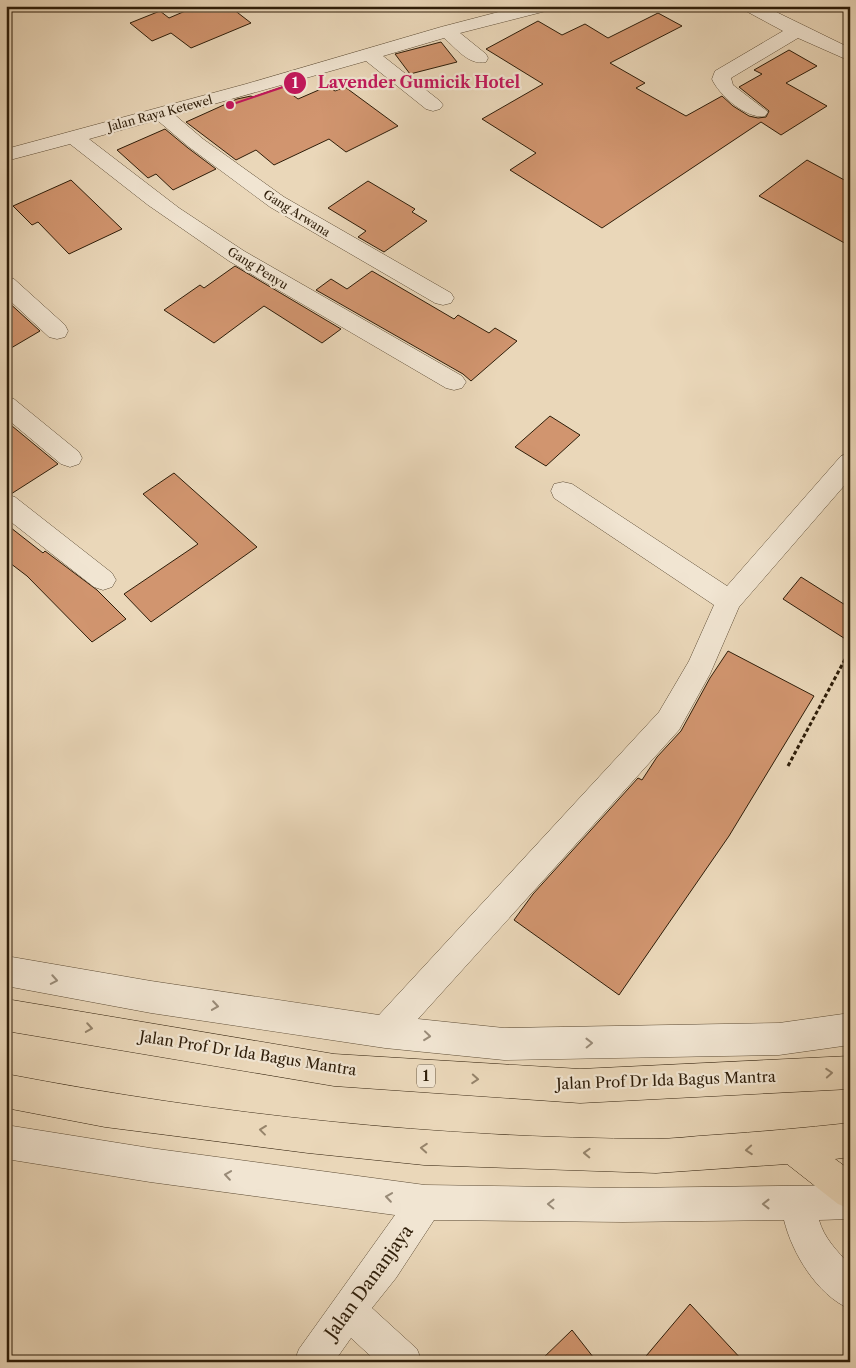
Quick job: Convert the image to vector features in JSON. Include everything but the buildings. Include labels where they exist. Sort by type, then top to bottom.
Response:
[{"type":"highway","name":"Jalan Prof Dr Ida Bagus Mantra","points":[[6,1015],[334,1070],[580,1086],[850,1072]]},
{"type":"highway","points":[[6,1091],[105,1110],[308,1136],[424,1148],[656,1156],[792,1147],[850,1140]]},
{"type":"highway","points":[[792,1147],[850,1192]]},
{"type":"street","name":"Jalan Raya Ketewel","points":[[6,155],[447,31],[544,6]]},
{"type":"street","points":[[750,6],[796,31],[850,55]]},
{"type":"street","points":[[447,31],[479,58]]},
{"type":"street","points":[[758,112],[725,88],[721,79],[722,75],[796,31]]},
{"type":"street","points":[[368,53],[434,104]]},
{"type":"street","name":"Gang Arwana","points":[[160,113],[196,143],[277,202],[444,298]]},
{"type":"street","name":"Gang Penyu","points":[[73,136],[149,196],[206,236],[276,280],[454,382]]},
{"type":"street","points":[[6,284],[57,331]]},
{"type":"street","points":[[6,405],[70,458]]},
{"type":"street","points":[[385,1032],[669,722],[700,666],[729,601],[850,462]]},
{"type":"street","points":[[563,491],[729,601]]},
{"type":"street","points":[[6,504],[103,580]]},
{"type":"street","points":[[6,971],[151,997],[385,1032],[504,1044],[779,1039],[850,1029]]},
{"type":"street","points":[[779,1039],[790,1076]]},
{"type":"street","points":[[6,1142],[150,1165],[425,1202],[623,1205],[850,1202]]},
{"type":"street","name":"Jalan Dananjaya","points":[[312,1362],[348,1310],[383,1265],[425,1202]]},
{"type":"street","points":[[796,1204],[805,1236],[818,1257],[850,1291]]},
{"type":"street","points":[[348,1310],[404,1362]]},
{"type":"path","points":[[788,766],[850,650]]},
{"type":"place","name":"Lavender Gumicik Hotel","points":[[230,105]]}]
